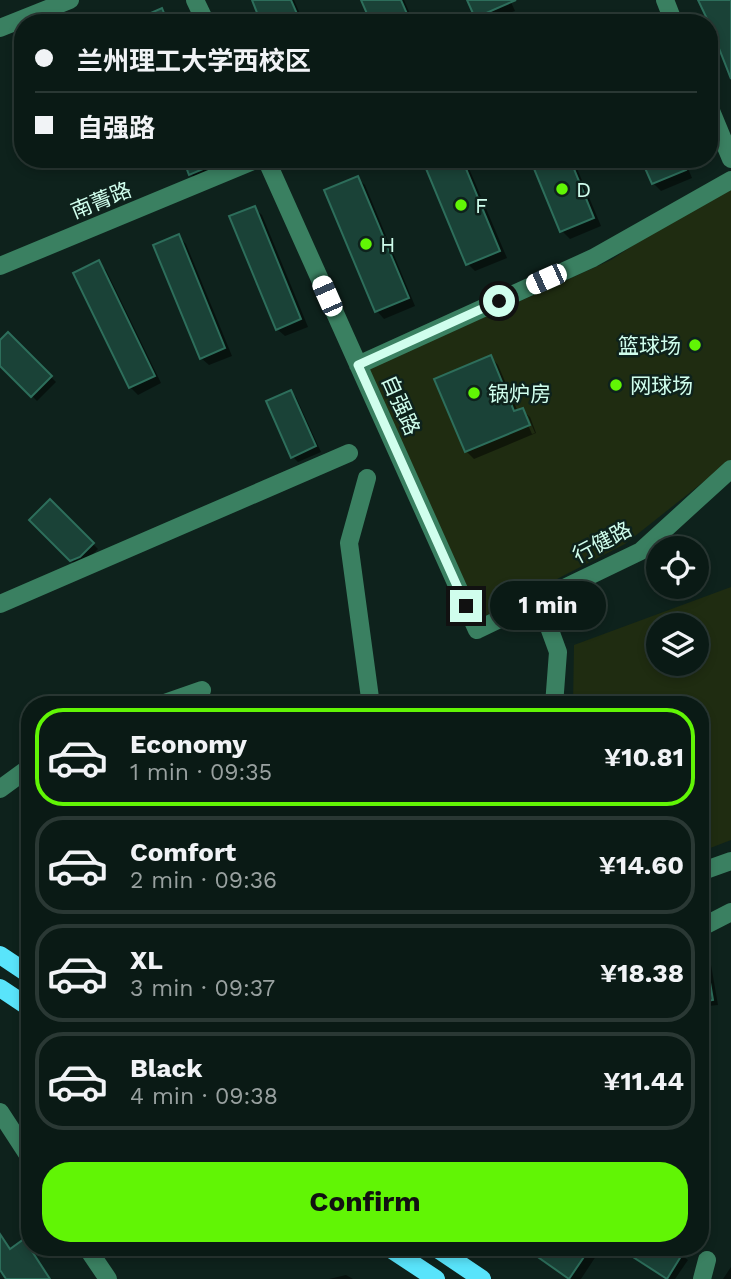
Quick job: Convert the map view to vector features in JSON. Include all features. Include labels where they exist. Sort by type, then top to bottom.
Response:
[{"type":"main road","points":[[0,955],[21,969]]},
{"type":"main road","points":[[0,988],[21,1002]]},
{"type":"main road","points":[[401,1256],[436,1279]]},
{"type":"main road","points":[[448,1256],[482,1279]]},
{"type":"street","points":[[35,14],[70,0]]},
{"type":"street","points":[[718,128],[731,159]]},
{"type":"street","name":"南菁路","points":[[0,266],[236,168]]},
{"type":"street","name":"自强路","points":[[270,168],[477,630]]},
{"type":"street","points":[[358,365],[593,258],[731,180]]},
{"type":"street","points":[[0,604],[349,453]]},
{"type":"street","name":"行健路","points":[[477,630],[641,551],[731,469]]},
{"type":"street","points":[[367,478],[349,543],[370,696]]},
{"type":"street","points":[[539,600],[558,652],[555,696]]},
{"type":"street","points":[[185,696],[202,690]]},
{"type":"street","points":[[0,789],[21,774]]},
{"type":"street","points":[[709,869],[731,861]]},
{"type":"street","points":[[709,923],[731,912]]},
{"type":"street","points":[[0,1112],[21,1144]]},
{"type":"street","points":[[92,1256],[108,1279]]},
{"type":"street","points":[[702,1279],[707,1260]]},
{"type":"green space","points":[[731,180],[731,460],[625,544],[481,618],[369,369],[611,260]]},
{"type":"green space","points":[[731,587],[731,840],[709,849],[709,696],[573,696],[574,645],[646,618],[646,676],[709,676],[709,613],[661,613],[699,599],[709,599],[709,595]]},
{"type":"building","points":[[252,0],[291,0],[297,14],[257,14]]},
{"type":"building","points":[[361,0],[401,0],[407,14],[367,14]]},
{"type":"building","points":[[467,0],[516,0],[484,14],[473,14]]},
{"type":"building","points":[[698,0],[731,0],[731,79],[718,46],[718,14],[705,14]]},
{"type":"building","points":[[162,8],[164,14],[148,14]]},
{"type":"building","points":[[186,168],[206,168],[189,175]]},
{"type":"building","name":"F","points":[[426,168],[466,168],[500,251],[466,265]]},
{"type":"building","name":"D","points":[[534,168],[574,168],[594,218],[560,232]]},
{"type":"building","points":[[645,168],[686,170],[652,184]]},
{"type":"building","name":"H","points":[[358,176],[409,298],[375,312],[324,190]]},
{"type":"building","points":[[255,206],[301,319],[276,330],[229,216]]},
{"type":"building","points":[[179,234],[225,348],[200,359],[153,245]]},
{"type":"building","points":[[99,260],[155,376],[129,388],[73,273]]},
{"type":"building","points":[[8,332],[52,376],[31,397],[0,366],[0,340]]},
{"type":"building","name":"锅炉房","points":[[491,355],[514,411],[523,408],[530,425],[465,452],[434,379]]},
{"type":"building","points":[[291,390],[316,446],[291,458],[266,401]]},
{"type":"building","points":[[50,499],[94,543],[80,557],[70,561],[29,520]]},
{"type":"building","points":[[709,977],[713,1000],[709,1001]]},
{"type":"building","points":[[0,1234],[10,1249],[21,1241],[21,1256],[35,1256],[50,1279],[6,1279],[0,1270]]},
{"type":"building","points":[[536,1256],[585,1256],[569,1279]]},
{"type":"building","points":[[631,1256],[681,1256],[667,1279]]},
{"type":"place","name":"D","points":[[562,189]]},
{"type":"place","name":"F","points":[[461,205]]},
{"type":"place","name":"H","points":[[366,244]]},
{"type":"place","name":"篮球场","points":[[695,345]]},
{"type":"place","name":"网球场","points":[[616,385]]},
{"type":"place","name":"锅炉房","points":[[474,393]]},
{"type":"route","points":[[466,606],[358,365],[499,301]]}]
